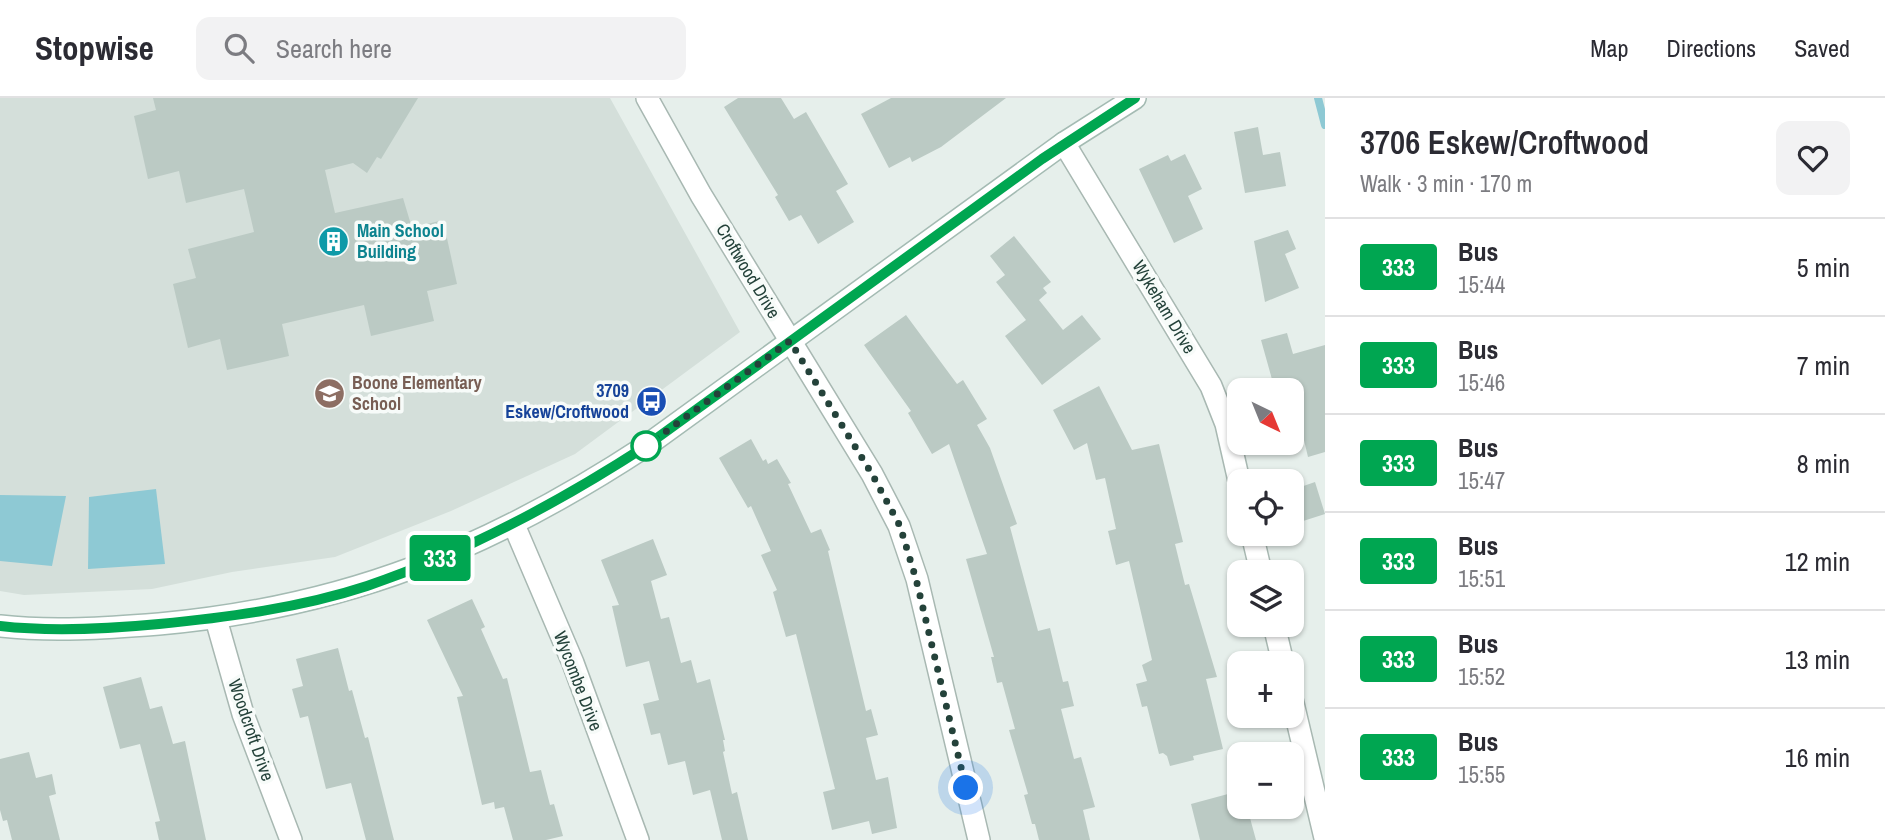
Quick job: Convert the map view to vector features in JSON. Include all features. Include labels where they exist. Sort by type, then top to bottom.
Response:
[{"type":"street","name":"Croftwood Drive","points":[[647,98],[701,195],[872,474],[900,526],[916,579],[979,840]]},
{"type":"street","points":[[0,626],[102,629],[216,619],[290,606],[365,586],[442,558],[514,525],[602,475],[646,446],[1064,143],[1135,98]]},
{"type":"street","name":"Wykeham Drive","points":[[1064,143],[1211,386],[1226,424],[1236,469]]},
{"type":"street","name":"Wycombe Drive","points":[[514,525],[573,663],[638,840]]},
{"type":"street","name":"Woodcroft Drive","points":[[216,619],[243,714],[291,840]]},
{"type":"street","points":[[1299,728],[1325,838]]},
{"type":"shaded area","name":"Boone Elementary School","points":[[0,98],[610,98],[740,332],[575,454],[451,511],[335,557],[232,572],[152,589],[24,595],[0,591]]},
{"type":"water","points":[[156,489],[165,564],[88,569],[89,497]]},
{"type":"water","points":[[0,495],[66,496],[52,566],[0,561]]},
{"type":"building","name":"Main School Building","points":[[153,98],[418,98],[381,159],[377,157],[367,173],[353,163],[325,170],[335,213],[403,198],[412,228],[443,220],[457,284],[427,291],[434,321],[371,336],[364,305],[282,324],[289,356],[227,370],[220,339],[188,348],[173,284],[196,278],[188,249],[254,232],[244,189],[186,203],[179,171],[148,179],[134,116],[156,110]]},
{"type":"building","points":[[738,98],[781,98],[794,119],[806,112],[848,184],[836,191],[854,222],[818,244],[801,215],[789,221],[775,197],[778,195],[724,107]]},
{"type":"building","points":[[891,98],[1006,98],[941,147],[912,162],[910,157],[889,168],[861,114]]},
{"type":"building","points":[[1258,127],[1263,155],[1280,152],[1286,186],[1245,193],[1234,132]]},
{"type":"building","points":[[1185,154],[1202,189],[1188,196],[1203,229],[1174,243],[1139,169],[1168,155],[1171,161]]},
{"type":"building","points":[[1288,230],[1296,249],[1285,254],[1299,288],[1265,302],[1254,241]]},
{"type":"building","points":[[1014,236],[1051,282],[1043,288],[1047,293],[1039,300],[1063,330],[1082,315],[1101,339],[1042,385],[1005,336],[1026,320],[996,282],[1005,275],[990,256]]},
{"type":"building","points":[[906,315],[957,384],[963,380],[987,419],[977,425],[990,448],[1017,524],[1010,527],[1038,631],[1050,628],[1063,682],[1068,681],[1074,706],[1061,709],[1074,759],[1081,757],[1095,807],[1083,810],[1090,840],[1039,840],[1024,795],[1028,794],[1009,730],[1015,729],[1002,682],[997,683],[991,657],[994,657],[966,559],[987,554],[949,444],[932,454],[908,413],[911,411],[864,345]]},
{"type":"building","points":[[1287,333],[1293,354],[1325,345],[1325,452],[1308,457],[1304,440],[1304,378],[1272,378],[1261,340]]},
{"type":"building","points":[[1099,386],[1132,450],[1159,444],[1183,542],[1175,544],[1185,585],[1189,584],[1217,677],[1206,679],[1223,749],[1193,756],[1194,760],[1170,766],[1167,756],[1159,754],[1147,706],[1142,707],[1136,684],[1147,681],[1142,665],[1152,660],[1129,561],[1116,565],[1108,531],[1116,529],[1105,478],[1096,480],[1087,443],[1074,450],[1053,410]]},
{"type":"building","points":[[751,439],[763,461],[766,459],[768,464],[777,459],[791,483],[788,484],[811,533],[821,529],[830,550],[828,551],[866,711],[871,709],[878,735],[866,738],[876,780],[888,777],[897,828],[872,834],[869,821],[832,830],[823,792],[835,789],[796,634],[786,637],[773,592],[777,590],[761,555],[771,551],[751,506],[748,508],[719,458]]},
{"type":"building","points":[[1315,482],[1325,514],[1304,521],[1304,486]]},
{"type":"building","points":[[653,539],[667,575],[651,581],[661,619],[669,617],[681,663],[691,660],[697,683],[710,679],[725,740],[723,752],[732,794],[737,792],[748,840],[722,840],[710,790],[693,795],[685,761],[668,765],[660,733],[651,735],[643,704],[659,700],[649,661],[626,667],[612,606],[619,605],[601,560]]},
{"type":"building","points":[[472,599],[485,627],[481,629],[503,679],[507,678],[530,772],[541,770],[550,805],[554,804],[563,836],[546,840],[513,840],[504,807],[495,809],[494,802],[482,805],[457,697],[463,696],[427,620]]},
{"type":"building","points":[[338,648],[349,691],[352,690],[365,738],[368,737],[394,840],[366,840],[351,783],[326,789],[308,716],[300,718],[292,689],[303,686],[296,659]]},
{"type":"building","points":[[141,677],[150,709],[162,706],[173,744],[185,741],[206,840],[159,840],[155,822],[160,821],[140,744],[120,749],[103,687]]},
{"type":"building","points":[[29,752],[36,778],[52,774],[56,794],[49,796],[60,840],[12,840],[7,820],[3,821],[0,810],[0,759]]},
{"type":"building","points":[[1227,794],[1227,819],[1250,819],[1256,840],[1200,840],[1191,804]]},
{"type":"waterway","points":[[1318,98],[1325,125]]},
{"type":"bus line","name":"333","points":[[0,626],[102,629],[216,619],[290,606],[365,586],[442,558],[514,525],[602,475],[646,446],[1042,159],[1135,98]]},
{"type":"place","name":"Main School Building","points":[[334,241]]},
{"type":"place","name":"Boone Elementary School","points":[[329,393]]},
{"type":"place","name":"3709 Eskew/Croftwood","points":[[652,401]]},
{"type":"route","points":[[646,446],[790,341],[872,474],[900,526],[916,579],[966,788]]}]
